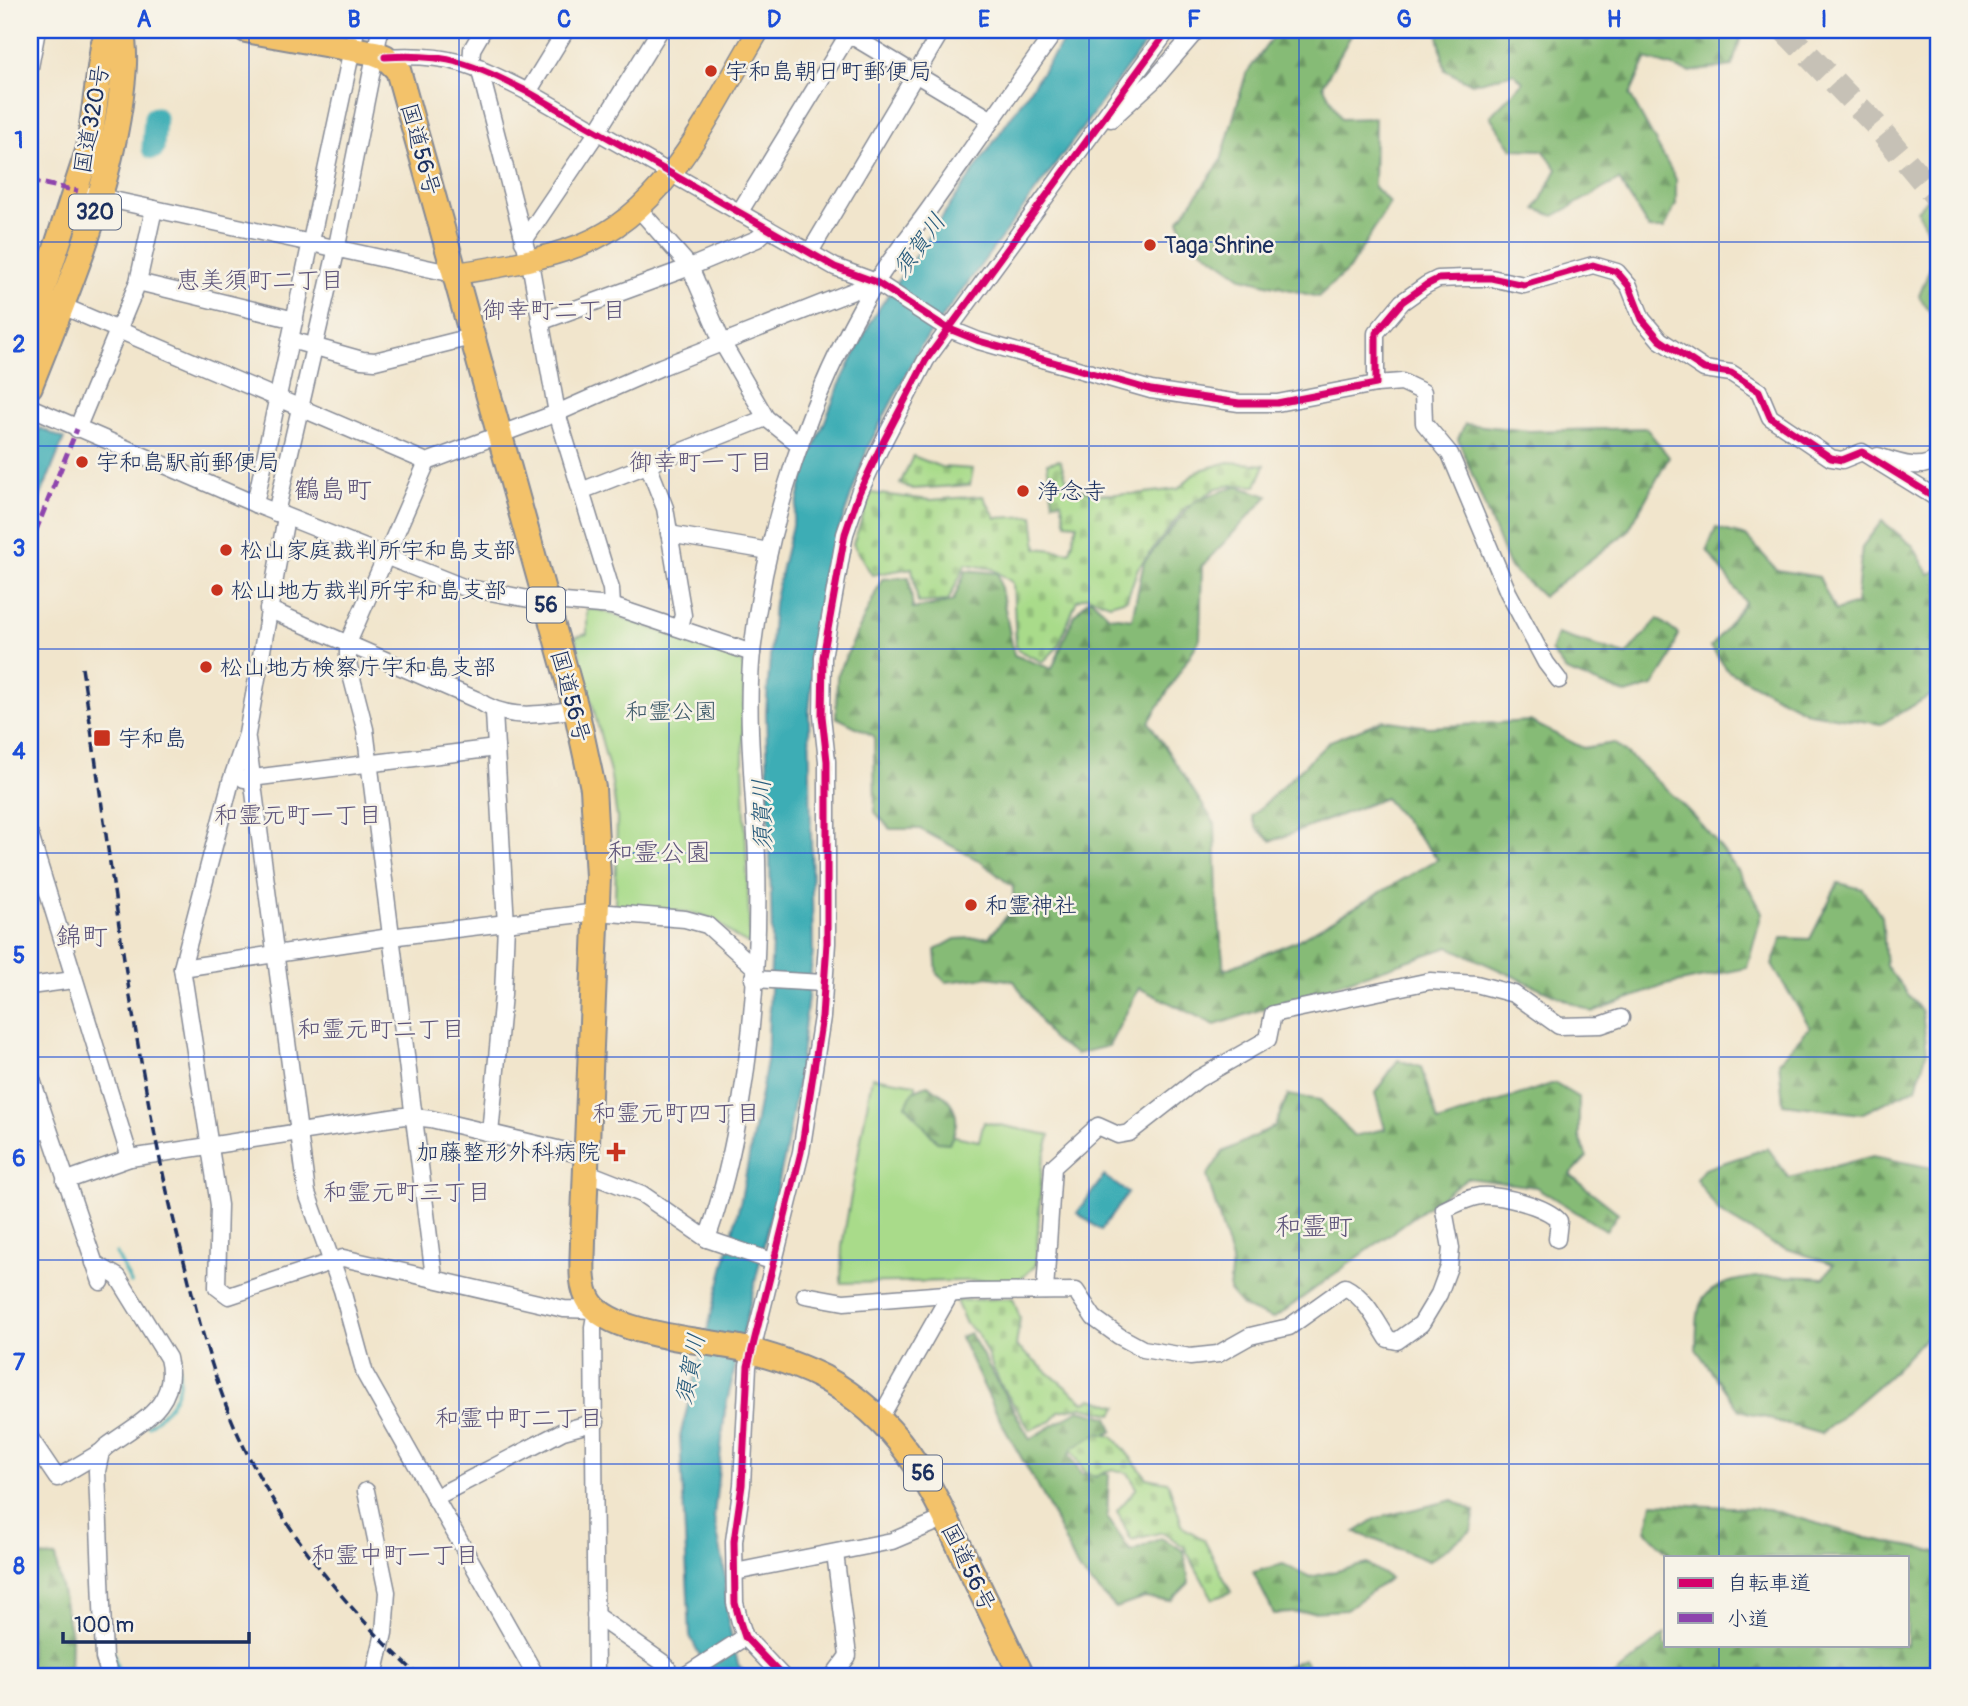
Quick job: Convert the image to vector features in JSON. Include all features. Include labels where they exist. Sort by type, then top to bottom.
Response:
[{"type":"highway","name":"国道320号","points":[[89,194],[89,148],[103,46],[108,30]]},
{"type":"highway","name":"国道320号","points":[[30,327],[89,194],[113,153],[125,48],[121,30]]},
{"type":"highway","points":[[246,30],[369,44]]},
{"type":"highway","name":"国道56号","points":[[369,44],[398,70],[407,93],[471,338],[576,709],[595,809],[597,912],[582,1270],[585,1291],[596,1310]]},
{"type":"highway","name":"国道320号","points":[[30,386],[44,298]]},
{"type":"highway","name":"56","points":[[596,1310],[622,1323],[746,1350]]},
{"type":"highway","name":"国道56号","points":[[746,1350],[822,1378],[880,1418],[919,1465],[1021,1676]]},
{"type":"main road","points":[[454,274],[526,251],[593,239],[638,208],[671,174],[759,30]]},
{"type":"street","points":[[30,67],[37,30]]},
{"type":"street","points":[[467,30],[526,251],[556,413],[611,589],[612,606]]},
{"type":"street","points":[[474,60],[483,30]]},
{"type":"street","points":[[528,92],[566,30]]},
{"type":"street","points":[[526,251],[660,30]]},
{"type":"street","points":[[810,252],[942,30]]},
{"type":"street","points":[[713,1242],[747,1059],[756,975],[757,915],[750,703],[752,653],[769,551],[782,497],[822,390],[880,285],[1056,30]]},
{"type":"street","points":[[782,1676],[743,1640],[735,1603],[734,1541],[742,1485],[746,1350],[801,1152],[820,1028],[818,983],[827,943],[827,761],[822,716],[826,627],[845,534],[859,493],[943,325],[1168,30]]},
{"type":"street","points":[[1092,133],[1154,80],[1197,30]]},
{"type":"street","points":[[739,213],[847,31],[992,120]]},
{"type":"street","points":[[369,44],[474,60],[739,213],[848,273],[880,285],[943,325],[979,341],[1151,390],[1239,403],[1277,403],[1376,384],[1402,382],[1423,391],[1424,423],[1450,454],[1508,592],[1546,663],[1559,680]]},
{"type":"street","points":[[255,504],[312,243],[369,44]]},
{"type":"street","points":[[369,44],[337,248],[301,408],[281,515],[247,734],[230,781],[182,968],[219,1205],[217,1287],[229,1296],[344,1258],[564,1309],[596,1310],[593,1327],[596,1422],[596,1676]]},
{"type":"street","points":[[89,194],[454,274]]},
{"type":"street","points":[[638,208],[690,267],[723,344],[766,418],[800,445]]},
{"type":"street","points":[[77,429],[138,282],[154,209]]},
{"type":"street","points":[[540,322],[690,267],[757,239],[768,229]]},
{"type":"street","points":[[1376,384],[1376,333],[1402,302],[1426,285],[1438,279],[1464,278],[1491,278],[1524,285],[1593,265],[1617,272],[1629,286],[1642,319],[1660,340],[1704,369],[1731,373],[1759,391],[1770,417],[1831,458],[1842,460],[1862,452],[1905,465],[1933,462],[1938,457]]},
{"type":"street","points":[[138,282],[295,320]]},
{"type":"street","points":[[44,298],[427,462],[500,436],[723,344],[880,285]]},
{"type":"street","points":[[291,340],[375,361],[471,338]]},
{"type":"street","points":[[30,407],[281,515],[463,587],[545,601],[612,606],[752,653]]},
{"type":"street","points":[[581,491],[766,418]]},
{"type":"street","points":[[1862,452],[1938,499]]},
{"type":"street","points":[[427,462],[348,643],[348,663],[365,729],[434,1277]]},
{"type":"street","points":[[648,465],[665,509],[670,534],[683,615],[680,627]]},
{"type":"street","points":[[670,534],[769,551]]},
{"type":"street","points":[[268,610],[477,699],[494,712],[522,715],[576,709]]},
{"type":"street","points":[[490,1134],[503,995],[506,925],[494,712]]},
{"type":"street","points":[[247,734],[278,954],[307,1193],[365,1374],[536,1676]]},
{"type":"street","points":[[230,781],[496,748]]},
{"type":"street","points":[[30,835],[73,981],[130,1158]]},
{"type":"street","points":[[182,968],[390,937],[597,912],[685,919],[707,925],[756,975],[818,983]]},
{"type":"street","points":[[30,986],[73,981]]},
{"type":"street","points":[[1045,1291],[1053,1167],[1098,1126],[1118,1135],[1129,1133],[1198,1079],[1268,1039],[1273,1014],[1430,981],[1476,984],[1514,994],[1559,1026],[1601,1025],[1622,1018]]},
{"type":"street","points":[[30,1074],[101,1282]]},
{"type":"street","points":[[65,1181],[130,1158],[404,1116],[415,1117],[490,1134],[586,1164],[642,1194],[713,1242],[771,1260]]},
{"type":"street","points":[[30,1135],[48,1128]]},
{"type":"street","points":[[805,1295],[844,1303],[908,1295],[1076,1291],[1094,1318],[1119,1336],[1143,1349],[1169,1355],[1218,1354],[1250,1336],[1289,1327],[1345,1287],[1354,1292],[1368,1308],[1388,1339],[1397,1341],[1421,1324],[1439,1294],[1449,1267],[1451,1248],[1444,1210],[1466,1199],[1485,1196],[1533,1205],[1559,1221],[1557,1239]]},
{"type":"street","points":[[30,1438],[57,1478],[101,1452],[160,1407],[171,1381],[168,1358],[118,1277],[93,1263]]},
{"type":"street","points":[[880,1418],[949,1296]]},
{"type":"street","points":[[434,1498],[563,1431],[596,1422]]},
{"type":"street","points":[[101,1452],[95,1488],[104,1658],[110,1676]]},
{"type":"street","points":[[366,1491],[387,1592],[384,1633],[374,1676]]},
{"type":"street","points":[[735,1572],[892,1541],[946,1518]]},
{"type":"street","points":[[833,1676],[848,1656],[835,1553]]},
{"type":"street","points":[[595,1615],[665,1672],[674,1667],[688,1674],[743,1640]]},
{"type":"green space","points":[[1278,30],[1354,30],[1323,85],[1341,119],[1375,118],[1374,187],[1390,203],[1349,269],[1318,297],[1243,278],[1183,236],[1179,220],[1221,161],[1246,74]]},
{"type":"green space","points":[[1437,30],[1743,30],[1732,66],[1689,72],[1646,59],[1630,95],[1676,179],[1676,204],[1664,229],[1649,229],[1619,180],[1554,216],[1536,209],[1557,169],[1543,150],[1512,149],[1490,116],[1523,82],[1514,73],[1472,84],[1445,70]]},
{"type":"green space","points":[[1938,188],[1938,325],[1919,296],[1937,251],[1917,210]]},
{"type":"green space","points":[[1465,424],[1529,431],[1646,428],[1669,457],[1628,531],[1543,596],[1509,567],[1458,439]]},
{"type":"green space","points":[[913,456],[941,467],[973,469],[970,485],[913,489],[900,484]]},
{"type":"green space","points":[[1060,460],[1069,486],[1097,494],[1136,494],[1178,489],[1197,471],[1229,462],[1265,465],[1256,486],[1231,485],[1217,488],[1185,508],[1138,568],[1127,599],[1110,604],[1087,596],[1077,600],[1058,647],[1043,662],[1019,651],[1016,646],[1013,583],[993,569],[966,564],[948,601],[918,603],[912,568],[872,575],[853,544],[871,493],[930,500],[983,496],[996,518],[1033,516],[1037,548],[1070,552],[1077,524],[1066,523],[1061,501],[1053,502],[1047,463]]},
{"type":"green space","points":[[1236,486],[1268,496],[1202,566],[1200,639],[1149,722],[1215,824],[1217,900],[1224,970],[1296,941],[1438,859],[1385,798],[1272,841],[1257,829],[1252,816],[1330,741],[1383,720],[1429,727],[1530,721],[1583,748],[1614,743],[1697,820],[1748,887],[1762,912],[1747,968],[1666,985],[1592,1012],[1449,947],[1215,1025],[1139,988],[1109,1046],[1076,1054],[1052,1039],[1014,981],[988,977],[946,982],[937,974],[935,950],[955,939],[989,937],[1013,909],[1013,887],[980,861],[920,829],[890,829],[875,812],[874,736],[836,717],[837,676],[882,579],[909,577],[913,609],[953,601],[966,570],[998,573],[1014,655],[1052,669],[1074,615],[1090,598],[1109,616],[1132,619],[1144,562],[1194,501]]},
{"type":"green space","points":[[1882,521],[1913,546],[1929,574],[1938,570],[1938,691],[1881,724],[1809,713],[1728,671],[1711,647],[1745,602],[1707,550],[1716,528],[1746,536],[1777,570],[1819,577],[1835,611],[1856,604],[1862,547]]},
{"type":"green space","name":"和霊公園","points":[[587,609],[600,610],[738,658],[744,667],[743,765],[750,944],[705,916],[682,911],[620,908],[615,903],[617,818],[611,777],[575,637],[587,634]]},
{"type":"green space","points":[[1658,619],[1678,634],[1670,659],[1653,686],[1626,694],[1566,671],[1551,651],[1557,634],[1626,655]]},
{"type":"green space","points":[[1838,883],[1862,889],[1882,916],[1886,966],[1922,1012],[1927,1052],[1916,1088],[1861,1114],[1783,1104],[1779,1061],[1810,1027],[1772,965],[1782,938],[1810,939]]},
{"type":"green space","points":[[1398,1060],[1421,1067],[1438,1122],[1554,1083],[1579,1098],[1579,1137],[1587,1157],[1570,1175],[1618,1213],[1606,1231],[1536,1187],[1467,1178],[1273,1319],[1243,1307],[1229,1291],[1232,1261],[1207,1176],[1223,1152],[1275,1126],[1288,1095],[1320,1100],[1354,1136],[1385,1129],[1375,1093]]},
{"type":"green space","points":[[872,1077],[916,1084],[914,1114],[940,1133],[979,1141],[984,1122],[1050,1135],[1042,1165],[1036,1265],[1020,1280],[841,1283],[842,1246]]},
{"type":"green space","points":[[927,1085],[944,1095],[954,1108],[956,1124],[949,1143],[937,1142],[906,1105],[913,1091]]},
{"type":"green space","points":[[1768,1148],[1789,1178],[1873,1156],[1938,1169],[1938,1324],[1888,1377],[1821,1434],[1739,1410],[1696,1349],[1700,1305],[1708,1293],[1721,1285],[1756,1277],[1824,1278],[1833,1264],[1773,1244],[1719,1212],[1696,1179],[1704,1169]]},
{"type":"green space","points":[[1013,1298],[1020,1318],[1016,1346],[1084,1402],[1092,1399],[1118,1406],[1113,1414],[1082,1407],[1059,1411],[1052,1421],[1030,1430],[1000,1383],[978,1334],[966,1324],[956,1301]]},
{"type":"green space","points":[[970,1333],[1030,1439],[1079,1410],[1108,1417],[1113,1431],[1069,1454],[1081,1474],[1109,1474],[1107,1517],[1131,1552],[1161,1538],[1184,1551],[1189,1583],[1171,1601],[1144,1598],[1116,1608],[1079,1571],[1045,1499],[1002,1424],[960,1337]]},
{"type":"green space","points":[[1099,1433],[1114,1437],[1147,1478],[1168,1482],[1183,1527],[1204,1540],[1231,1592],[1213,1599],[1184,1547],[1163,1532],[1131,1540],[1117,1511],[1137,1488],[1128,1473],[1112,1469],[1095,1477],[1084,1471],[1071,1449]]},
{"type":"green space","points":[[1453,1500],[1475,1512],[1471,1531],[1429,1561],[1355,1532],[1377,1518]]},
{"type":"green space","points":[[1652,1503],[1768,1509],[1867,1538],[1938,1552],[1938,1676],[1614,1676],[1664,1635],[1664,1646],[1909,1646],[1909,1556],[1671,1556],[1646,1531]]},
{"type":"green space","points":[[30,1556],[55,1557],[71,1636],[70,1676],[30,1676]]},
{"type":"green space","points":[[1283,1564],[1310,1577],[1367,1564],[1390,1578],[1346,1610],[1274,1614],[1253,1572]]},
{"type":"green space","points":[[1303,1659],[1314,1676],[1267,1676]]},
{"type":"water","points":[[1071,30],[1155,30],[921,346],[868,447],[823,576],[809,712],[813,952],[799,1075],[785,1155],[725,1410],[714,1517],[724,1566],[728,1621],[738,1664],[747,1676],[710,1676],[690,1636],[680,1436],[741,1199],[767,1061],[772,938],[766,712],[774,603],[805,471],[839,386],[873,317]]},
{"type":"water","points":[[40,428],[64,439],[30,522],[30,456]]},
{"type":"water","points":[[1104,1176],[1128,1193],[1101,1230],[1077,1213]]},
{"type":"waterway","points":[[153,148],[155,118]]},
{"type":"waterway","points":[[116,1253],[131,1283]]},
{"type":"waterway","points":[[148,1426],[163,1413],[175,1397],[179,1379],[175,1359]]},
{"type":"waterway","points":[[104,1473],[115,1451],[134,1437]]},
{"type":"waterway","points":[[111,1644],[119,1676]]},
{"type":"tunnel","points":[[1784,30],[1875,124],[1938,199]]},
{"type":"railway","points":[[82,668],[137,1040],[166,1188],[216,1379],[244,1447],[279,1511],[344,1598],[419,1676]]},
{"type":"marked path","points":[[30,181],[78,191]]},
{"type":"marked path","points":[[30,545],[77,429]]},
{"type":"cycle path","points":[[782,1676],[745,1637],[735,1603],[734,1541],[742,1485],[748,1366],[801,1152],[822,1017],[827,943],[827,761],[822,716],[823,657],[845,534],[859,493],[926,360],[1168,30]]},
{"type":"cycle path","points":[[385,57],[444,59],[491,74],[528,92],[835,267],[876,282],[947,328],[979,341],[1151,390],[1239,403],[1277,403],[1376,384],[1376,333],[1402,302],[1426,285],[1438,279],[1464,278],[1491,278],[1524,285],[1593,265],[1617,272],[1629,286],[1642,319],[1660,340],[1704,369],[1731,373],[1759,391],[1770,417],[1831,458],[1842,460],[1862,452],[1938,499]]},
{"type":"place","name":"宇和島朝日町郵便局","points":[[711,71]]},
{"type":"place","name":"Taga Shrine","points":[[1150,245]]},
{"type":"place","name":"宇和島駅前郵便局","points":[[82,462]]},
{"type":"place","name":"浄念寺","points":[[1023,491]]},
{"type":"place","name":"松山家庭裁判所宇和島支部","points":[[226,550]]},
{"type":"place","name":"松山地方裁判所宇和島支部","points":[[217,590]]},
{"type":"place","name":"松山地方検察庁宇和島支部","points":[[206,667]]},
{"type":"place","name":"宇和島","points":[[102,738]]},
{"type":"place","name":"和霊神社","points":[[971,905]]},
{"type":"place","name":"加藤整形外科病院","points":[[616,1152]]},
{"type":"district","name":"恵美須町二丁目","points":[[260,280]]},
{"type":"district","name":"御幸町二丁目","points":[[554,310]]},
{"type":"district","name":"御幸町一丁目","points":[[701,462]]},
{"type":"district","name":"鶴島町","points":[[333,489]]},
{"type":"district","name":"和霊元町一丁目","points":[[298,815]]},
{"type":"district","name":"和霊公園","points":[[659,852]]},
{"type":"district","name":"錦町","points":[[82,936]]},
{"type":"district","name":"和霊元町二丁目","points":[[381,1029]]},
{"type":"district","name":"和霊元町四丁目","points":[[676,1113]]},
{"type":"district","name":"和霊元町三丁目","points":[[407,1192]]},
{"type":"district","name":"和霊町","points":[[1314,1226]]},
{"type":"district","name":"和霊中町二丁目","points":[[519,1418]]},
{"type":"district","name":"和霊中町一丁目","points":[[395,1555]]},
{"type":"water label","name":"須賀川","points":[[919,245]]},
{"type":"water label","name":"須賀川","points":[[762,815]]},
{"type":"water label","name":"須賀川","points":[[690,1369]]}]
